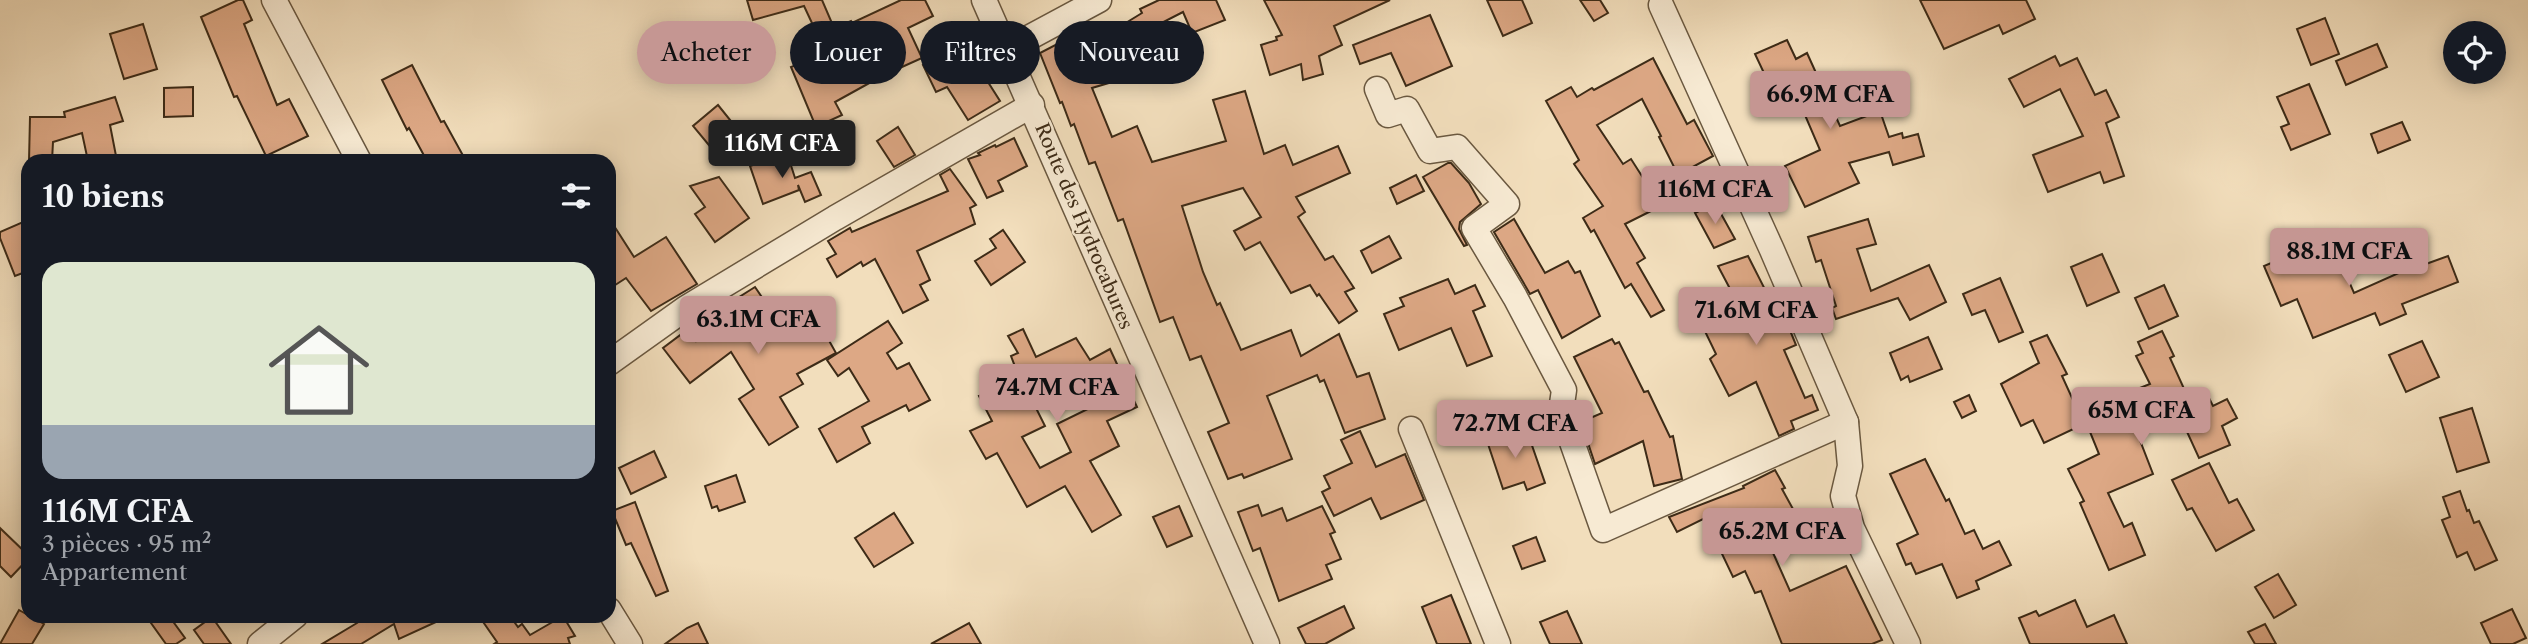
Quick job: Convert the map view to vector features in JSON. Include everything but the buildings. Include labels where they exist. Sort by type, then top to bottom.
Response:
[{"type":"street","points":[[274,0],[355,154]]},
{"type":"street","name":"Route des Hydrocabures","points":[[984,0],[993,21]]},
{"type":"street","points":[[1040,32],[1099,0]]},
{"type":"street","points":[[1661,5],[1772,250],[1846,422],[1850,466],[1843,496],[1852,528],[1909,644]]},
{"type":"street","name":"Route des Hydrocabures","points":[[1022,84],[1267,644]]},
{"type":"street","points":[[1377,89],[1388,115],[1407,109],[1430,151],[1457,146],[1507,204],[1474,228],[1515,297],[1564,390],[1561,411],[1603,530],[1846,422]]},
{"type":"street","points":[[616,358],[686,308],[835,218],[1032,105]]},
{"type":"street","points":[[1411,429],[1498,644]]},
{"type":"street","points":[[616,622],[629,644]]},
{"type":"street","points":[[261,644],[286,623]]}]
